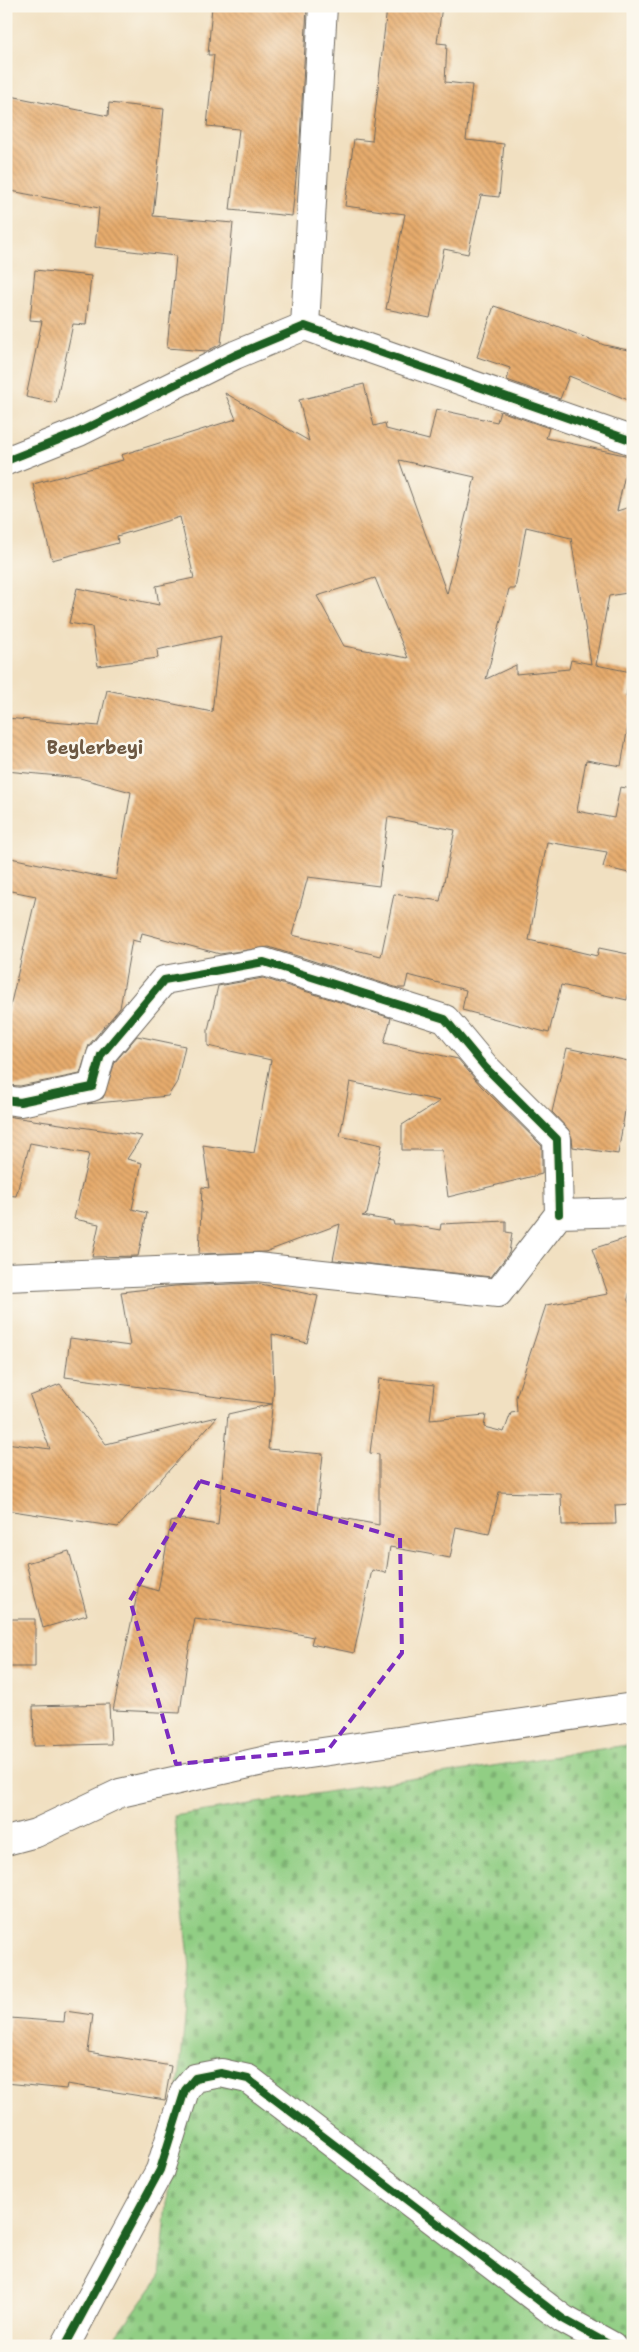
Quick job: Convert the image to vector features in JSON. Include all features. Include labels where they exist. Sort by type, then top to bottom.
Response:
[{"type":"street","points":[[306,326],[323,6]]},
{"type":"street","points":[[6,461],[79,432],[235,355],[306,326],[633,441]]},
{"type":"street","points":[[6,1100],[20,1102],[92,1087],[101,1055],[164,980],[264,962],[446,1019],[485,1067],[557,1139],[559,1214],[498,1293],[257,1267],[6,1277]]},
{"type":"street","points":[[559,1214],[633,1212]]},
{"type":"street","points":[[6,1842],[36,1833],[120,1793],[268,1760],[633,1706]]},
{"type":"street","points":[[65,2346],[160,2170],[185,2090],[195,2078],[221,2073],[248,2079],[563,2319],[612,2346]]},
{"type":"highlighted area","points":[[200,1481],[400,1538],[402,1653],[328,1750],[176,1764],[130,1600]]},
{"type":"green space","points":[[633,1744],[633,2346],[109,2346],[160,2276],[190,1967],[174,1816]]},
{"type":"building","points":[[212,6],[307,6],[300,141],[292,216],[230,210],[239,129],[207,126],[214,55],[208,55]]},
{"type":"building","points":[[403,6],[442,6],[437,43],[447,44],[445,82],[472,85],[466,140],[504,144],[499,197],[481,195],[468,254],[444,249],[430,318],[386,309],[405,214],[345,206],[354,139],[372,141],[387,8],[402,11]]},
{"type":"building","points":[[6,95],[108,116],[109,103],[164,109],[153,216],[233,223],[221,344],[207,351],[167,348],[176,256],[95,247],[99,208],[6,190]]},
{"type":"building","points":[[35,270],[91,276],[86,325],[73,324],[56,403],[26,397],[42,321],[30,320]]},
{"type":"building","points":[[494,306],[554,325],[604,345],[633,351],[633,402],[569,376],[560,399],[507,380],[510,368],[477,357]]},
{"type":"building","points":[[364,384],[374,426],[385,423],[386,429],[429,440],[436,409],[497,422],[500,411],[549,428],[546,438],[629,456],[617,511],[633,506],[633,592],[609,596],[596,665],[631,672],[626,696],[633,698],[621,766],[586,760],[577,811],[614,818],[620,787],[633,789],[633,874],[603,867],[607,852],[547,842],[529,940],[597,956],[599,948],[633,955],[633,975],[627,1000],[561,985],[549,1033],[462,1010],[466,990],[408,975],[405,988],[398,988],[269,947],[220,954],[142,933],[140,942],[132,940],[120,1008],[89,1045],[80,1074],[20,1086],[6,1085],[6,1024],[36,896],[6,890],[6,857],[116,880],[131,792],[80,778],[6,771],[6,718],[99,726],[107,690],[212,712],[221,636],[157,650],[158,658],[98,666],[92,627],[69,623],[77,588],[159,605],[156,586],[194,578],[180,517],[117,536],[118,543],[52,560],[33,484],[123,460],[121,455],[236,419],[225,393],[309,441],[299,400]],"holes":[[[399,460],[475,477],[447,594]],[[526,527],[571,538],[591,664],[571,660],[569,669],[516,674],[516,665],[486,679],[509,589],[515,589]],[[375,578],[408,658],[344,646],[317,596]],[[388,817],[455,830],[440,901],[394,894],[381,956],[292,935],[308,877],[379,886]]]},
{"type":"building","points":[[263,978],[391,1018],[384,1043],[458,1059],[481,1086],[542,1146],[542,1174],[448,1197],[442,1150],[402,1150],[402,1125],[440,1101],[350,1082],[340,1136],[382,1145],[367,1214],[362,1216],[393,1221],[394,1225],[412,1225],[440,1230],[441,1224],[506,1221],[506,1232],[512,1233],[509,1253],[491,1277],[333,1260],[340,1224],[265,1252],[199,1254],[202,1187],[209,1188],[203,1145],[254,1153],[271,1060],[208,1046],[208,1030],[218,986]]},
{"type":"building","points":[[137,1036],[185,1046],[177,1082],[168,1096],[87,1104],[103,1098],[115,1062]]},
{"type":"building","points":[[567,1048],[633,1062],[618,1154],[573,1147],[568,1129],[552,1112]]},
{"type":"building","points":[[6,1116],[142,1136],[127,1159],[142,1163],[132,1209],[147,1213],[138,1256],[92,1257],[99,1224],[74,1219],[89,1154],[30,1143],[16,1196],[6,1195]]},
{"type":"building","points":[[633,1236],[633,1274],[628,1300],[633,1313],[633,1504],[615,1505],[616,1524],[562,1525],[561,1494],[499,1492],[489,1534],[456,1527],[450,1558],[390,1547],[386,1573],[372,1570],[354,1653],[311,1644],[313,1637],[280,1630],[195,1619],[180,1713],[113,1710],[139,1585],[158,1591],[171,1522],[183,1519],[218,1525],[228,1414],[272,1404],[65,1377],[70,1338],[130,1346],[121,1292],[175,1286],[256,1283],[318,1296],[307,1343],[272,1334],[274,1387],[268,1449],[323,1454],[317,1513],[379,1525],[379,1454],[370,1453],[379,1379],[434,1385],[430,1420],[486,1415],[484,1427],[504,1432],[511,1413],[517,1412],[516,1397],[546,1305],[608,1294],[592,1249]]},
{"type":"building","points":[[60,1384],[106,1444],[217,1417],[118,1527],[6,1510],[6,1443],[50,1449],[30,1396]]},
{"type":"building","points":[[69,1551],[87,1615],[43,1628],[26,1563]]},
{"type":"building","points":[[6,1619],[35,1619],[35,1667],[6,1667]]},
{"type":"building","points":[[109,1704],[111,1744],[34,1746],[33,1706]]},
{"type":"building","points":[[65,2011],[93,2015],[88,2052],[171,2066],[165,2100],[67,2084],[66,2089],[6,2083],[6,2032],[8,2032],[10,2018],[64,2022]]},
{"type":"cycle path","points":[[6,461],[79,432],[235,355],[305,326],[633,441]]},
{"type":"cycle path","points":[[6,1100],[20,1102],[92,1087],[101,1055],[164,980],[264,962],[445,1019],[485,1067],[557,1139],[559,1214]]},
{"type":"cycle path","points":[[65,2346],[160,2170],[185,2090],[195,2078],[221,2073],[248,2079],[563,2319],[612,2346]]},
{"type":"district","name":"Beylerbeyi","points":[[95,748]]}]
